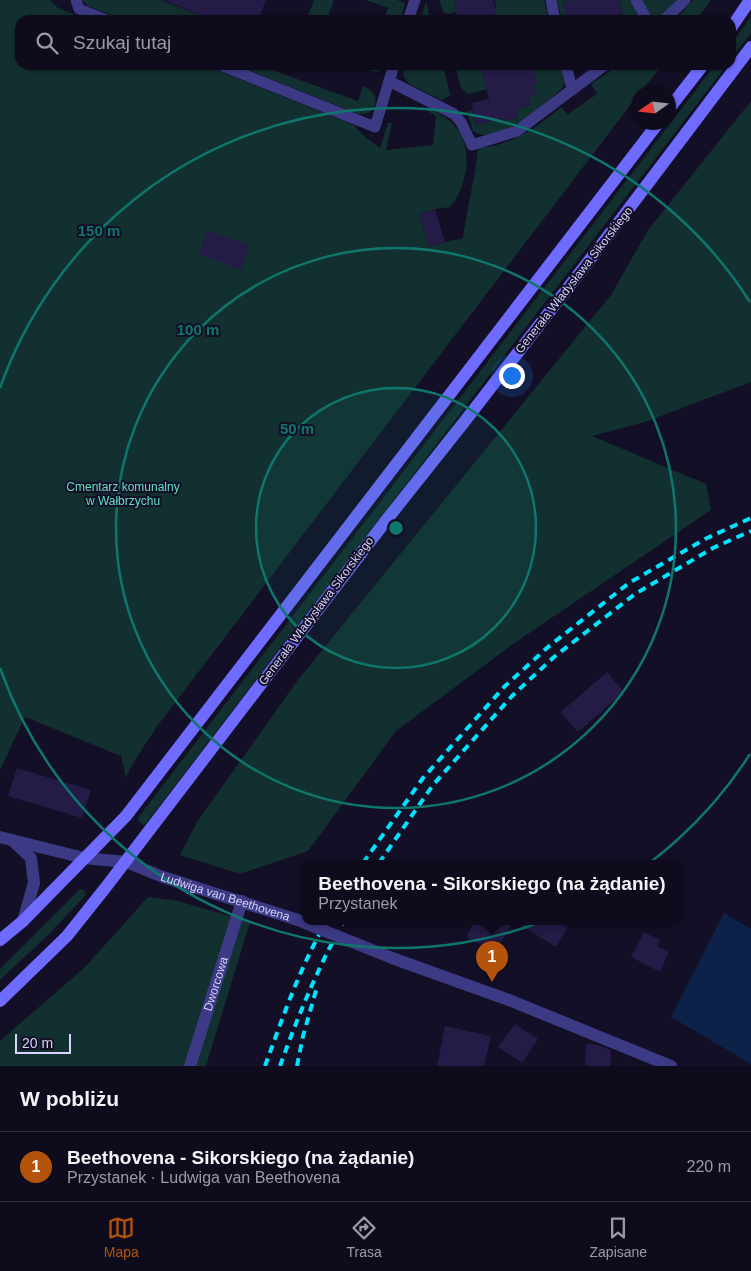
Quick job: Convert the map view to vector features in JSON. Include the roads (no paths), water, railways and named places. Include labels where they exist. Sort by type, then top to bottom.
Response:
[{"type":"main road","points":[[736,21],[750,0]]},
{"type":"main road","name":"Generała Władysława Sikorskiego","points":[[736,67],[751,47]]},
{"type":"main road","points":[[676,100],[699,70]]},
{"type":"main road","name":"Generała Władysława Sikorskiego","points":[[0,1001],[66,936],[126,862],[388,518],[615,228],[734,70]]},
{"type":"main road","name":"Generała Władysława Sikorskiego","points":[[0,940],[23,921],[132,808],[653,130]]},
{"type":"street","name":"Ludwiga van Beethovena","points":[[5,838],[84,858],[126,862],[163,878],[242,901],[302,922]]},
{"type":"street","points":[[5,838],[31,858],[34,883],[23,921]]},
{"type":"street","name":"Dworcowa","points":[[190,1066],[242,901]]},
{"type":"street","name":"Ludwiga van Beethovena","points":[[310,925],[392,958],[509,1000],[671,1066]]},
{"type":"lane","points":[[76,0],[79,9],[94,15]]},
{"type":"lane","points":[[410,15],[415,0]]},
{"type":"lane","points":[[551,0],[554,15]]},
{"type":"lane","points":[[636,0],[644,15]]},
{"type":"lane","points":[[669,15],[685,0]]},
{"type":"lane","points":[[232,70],[375,127],[392,70]]},
{"type":"lane","points":[[567,70],[572,89]]},
{"type":"lane","points":[[389,81],[454,114],[461,122],[472,145],[517,131],[598,70]]},
{"type":"water","points":[[724,913],[751,929],[751,1064],[671,1017]]},
{"type":"railway","points":[[365,860],[423,778],[504,687],[548,647],[629,583],[705,539],[751,518]]},
{"type":"railway","points":[[381,860],[433,785],[512,696],[554,657],[635,594],[713,548],[751,531]]},
{"type":"railway","points":[[265,1066],[300,974],[325,925]]},
{"type":"railway","points":[[280,1066],[309,992],[342,925]]},
{"type":"railway","points":[[297,1066],[303,1036],[317,987]]},
{"type":"place","name":"Beethovena - Sikorskiego (na żądanie)","points":[[492,982]]},
{"type":"park label","name":"Cmentarz komunalny w Wałbrzychu","points":[[123,494]]}]
